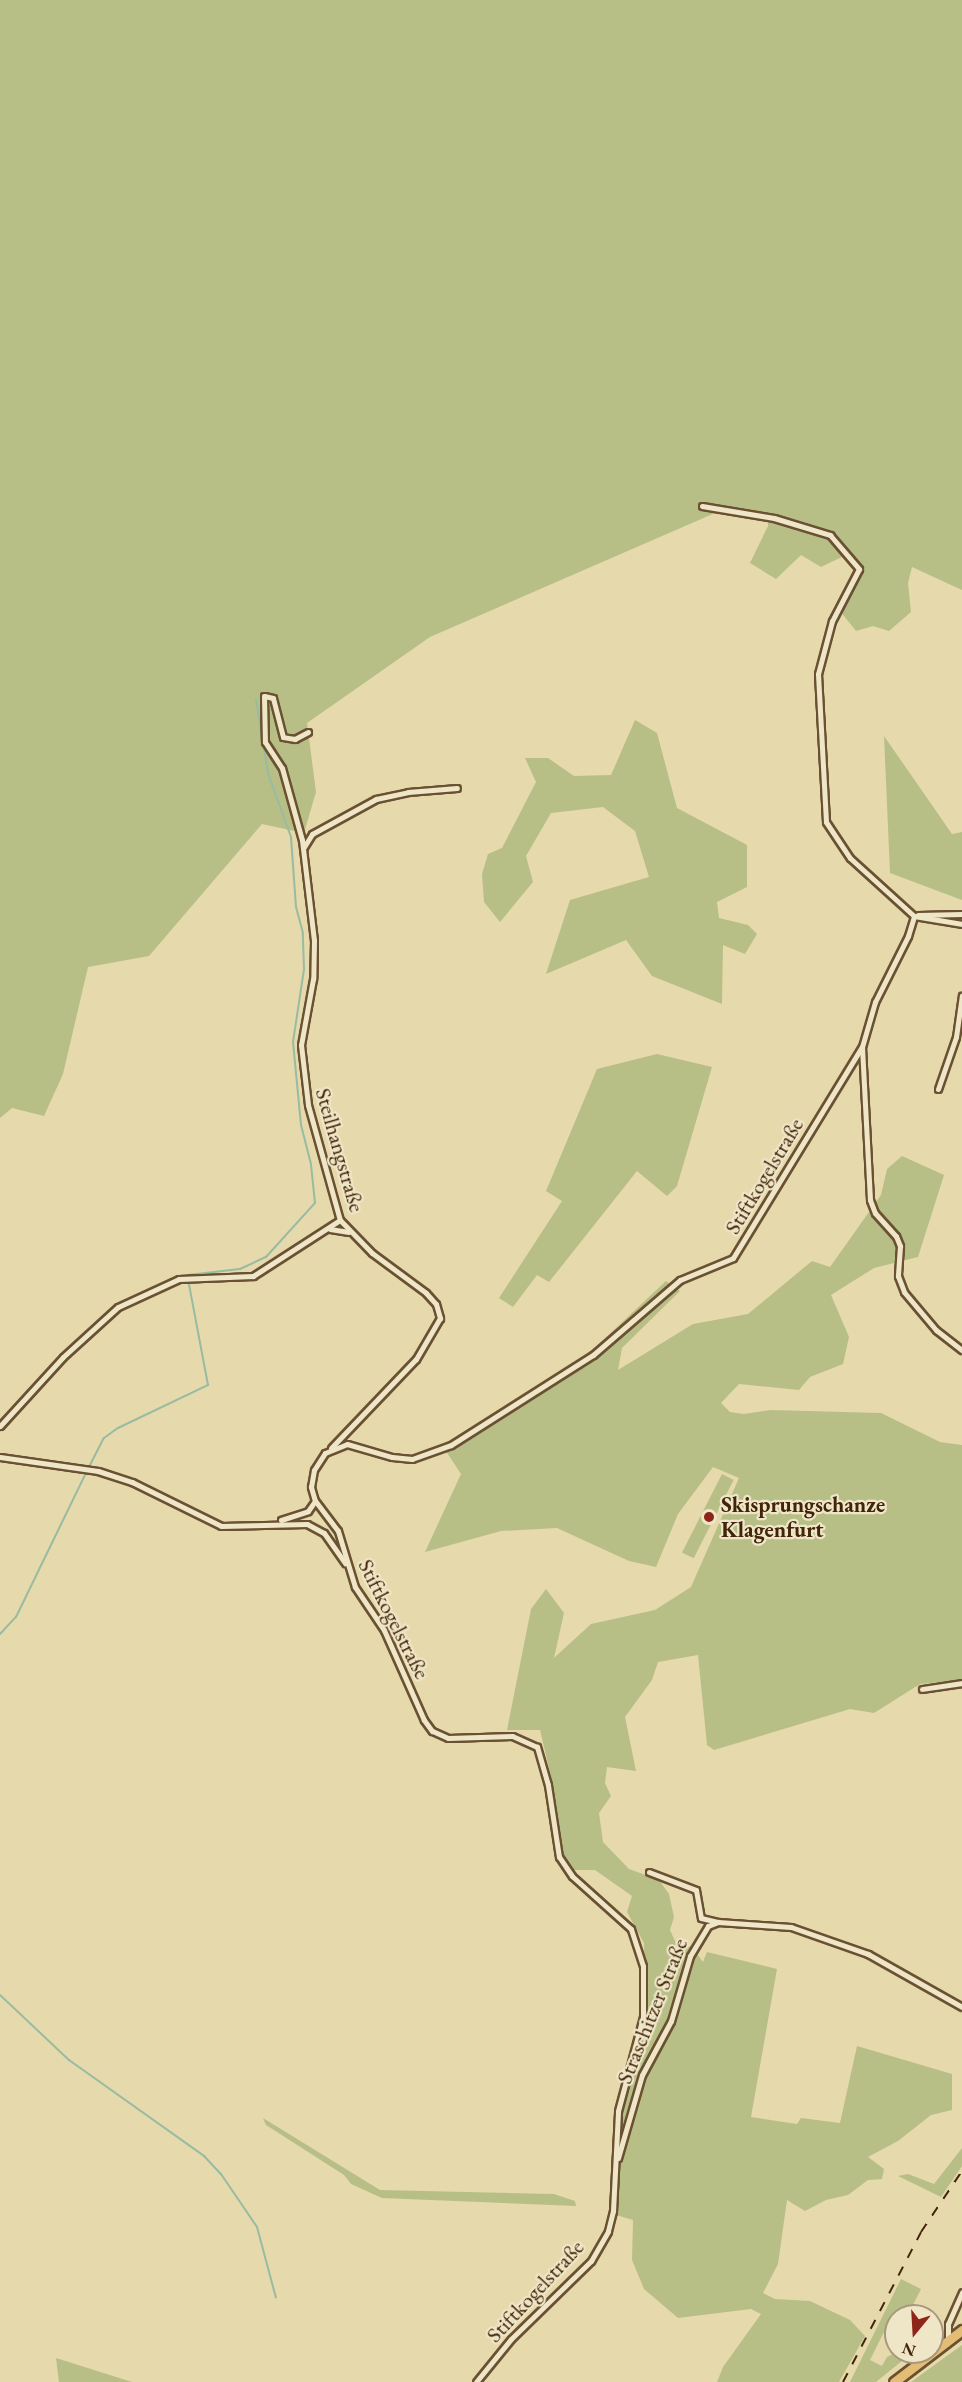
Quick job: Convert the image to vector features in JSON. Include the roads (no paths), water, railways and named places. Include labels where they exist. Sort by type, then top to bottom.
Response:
[{"type":"main road","points":[[894,2382],[962,2330]]},
{"type":"street","points":[[702,506],[774,518],[830,535],[859,569],[832,621],[818,674],[824,813],[831,832],[850,858],[914,916],[962,924]]},
{"type":"street","name":"Steilhangstraße","points":[[308,732],[295,739],[283,737],[273,698],[264,696],[265,741],[282,768],[303,849],[315,959],[301,1030],[303,1076],[312,1122],[340,1220],[350,1232],[426,1293],[436,1304],[440,1318],[416,1359],[330,1449]]},
{"type":"street","points":[[303,849],[312,834],[376,799],[408,792],[457,788]]},
{"type":"street","points":[[914,916],[962,914]]},
{"type":"street","name":"Stiftkogelstraße","points":[[330,1449],[353,1444],[392,1457],[412,1459],[451,1445],[584,1361],[680,1280],[733,1257],[862,1047],[874,1002],[909,936],[914,916]]},
{"type":"street","points":[[938,1089],[956,1037],[962,995]]},
{"type":"street","name":"Stiftkogelstraße","points":[[862,1047],[870,1200],[875,1213],[896,1236],[900,1246],[898,1276],[904,1292],[936,1330],[962,1350]]},
{"type":"street","points":[[0,1426],[63,1357],[104,1317],[133,1298],[179,1279],[253,1276],[330,1229],[340,1220]]},
{"type":"street","points":[[330,1229],[350,1232]]},
{"type":"street","points":[[274,1522],[308,1511],[315,1501],[311,1487],[314,1470],[330,1449]]},
{"type":"street","points":[[0,1457],[98,1471],[132,1482],[221,1526],[300,1522],[318,1529],[330,1540],[345,1564]]},
{"type":"street","name":"Stiftkogelstraße","points":[[315,1501],[338,1532],[345,1564],[359,1594],[384,1630],[432,1731],[457,1739],[520,1737],[537,1747],[548,1785],[556,1844],[565,1868],[624,1920],[638,1943],[643,1966],[643,2017],[618,2111],[614,2211],[591,2261],[511,2339],[476,2382]]},
{"type":"street","points":[[922,1689],[962,1683]]},
{"type":"street","points":[[649,1872],[696,1890],[704,1931]]},
{"type":"street","points":[[701,1917],[718,1922]]},
{"type":"street","name":"Straschitzer Straße","points":[[616,2165],[642,2075],[671,2021],[690,1956],[704,1931],[718,1922],[780,1924],[849,1945],[924,1982],[962,2007]]},
{"type":"street","points":[[948,2340],[948,2324],[962,2292]]},
{"type":"waterway","points":[[188,1275],[240,1269],[266,1257],[315,1203],[311,1164],[301,1125],[293,1042],[304,969],[303,933],[296,907],[291,837],[268,773],[256,700]]},
{"type":"waterway","points":[[90,1465],[104,1438],[118,1428],[208,1385],[189,1284]]},
{"type":"waterway","points":[[0,1634],[16,1617],[85,1475]]},
{"type":"waterway","points":[[0,1995],[69,2060],[204,2156],[221,2174],[257,2227],[276,2298]]},
{"type":"railway","points":[[843,2382],[921,2232],[962,2171]]},
{"type":"place","name":"Skisprungschanze Klagenfurt","points":[[709,1517]]}]
